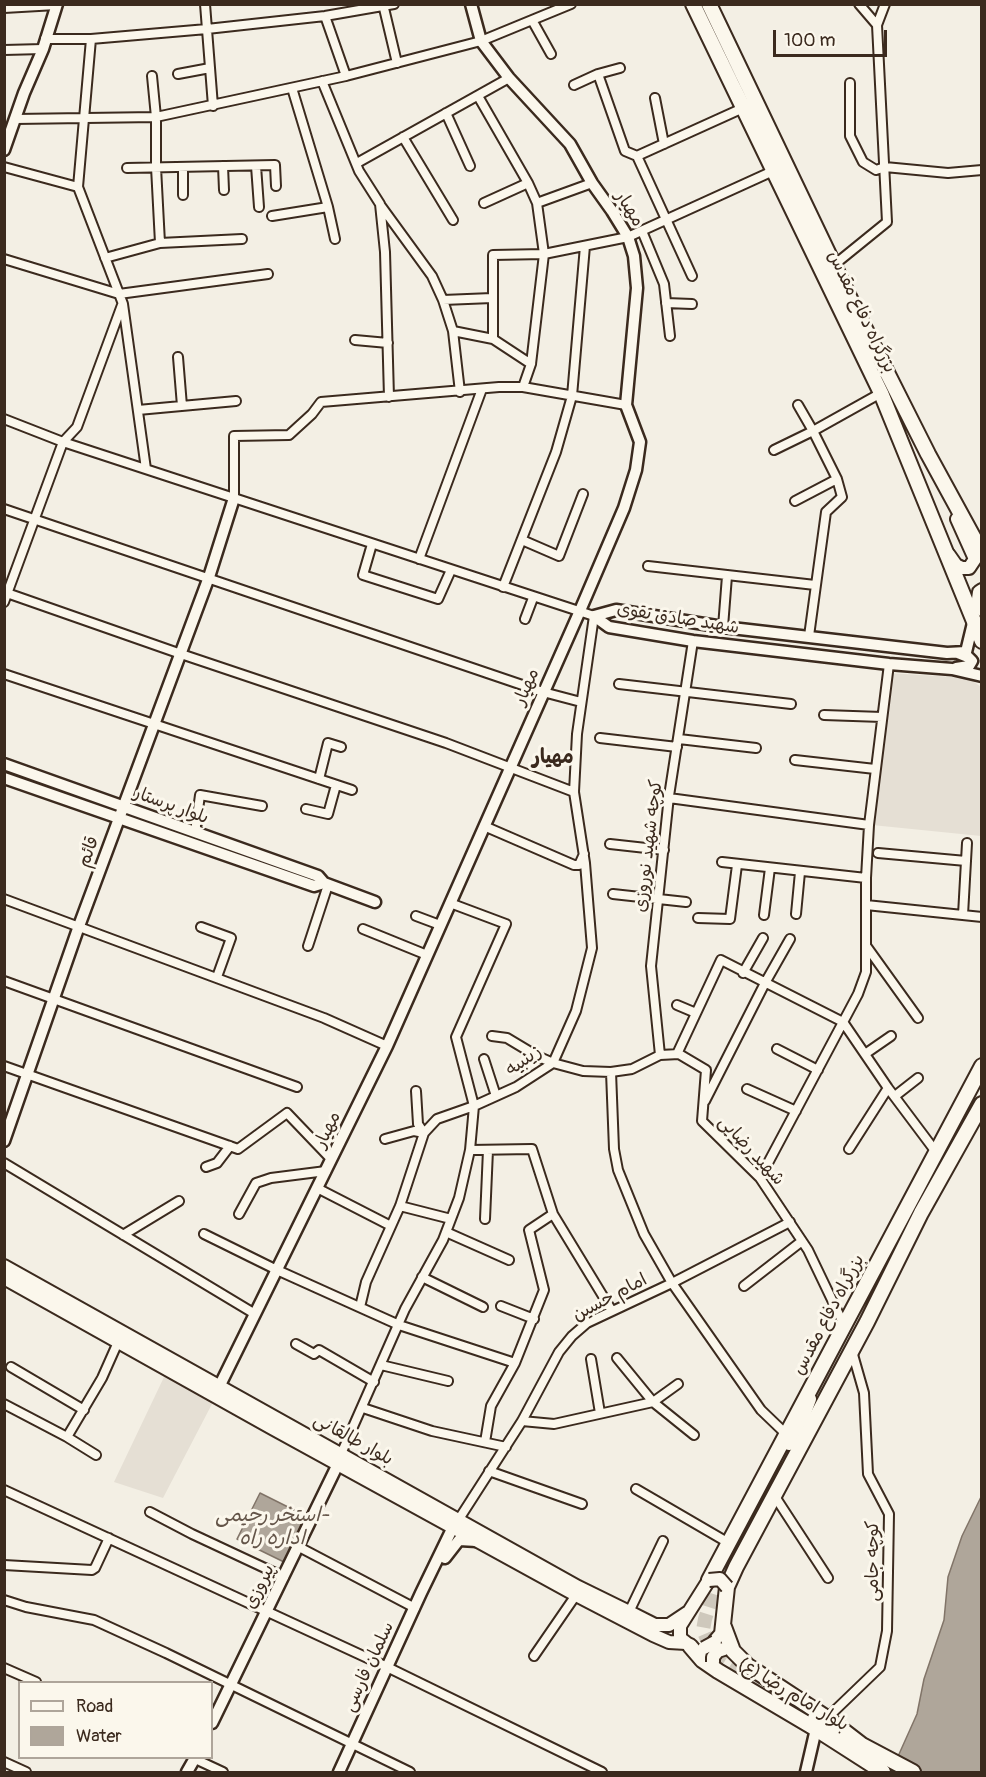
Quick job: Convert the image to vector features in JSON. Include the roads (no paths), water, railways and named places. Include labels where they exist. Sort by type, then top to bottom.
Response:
[{"type":"highway","name":"بزرگراه دفاع مقدس","points":[[693,4],[881,393],[981,641]]},
{"type":"highway","name":"بزرگراه دفاع مقدس","points":[[709,4],[834,265],[928,454],[981,554]]},
{"type":"highway","name":"بزرگراه دفاع مقدس","points":[[722,1576],[727,1542],[788,1439],[818,1375],[981,1066]]},
{"type":"highway","name":"بزرگراه دفاع مقدس","points":[[722,1576],[774,1495],[852,1351],[921,1213],[981,1104]]},
{"type":"highway","points":[[709,1647],[721,1636],[723,1627],[722,1576]]},
{"type":"highway","name":"بلوار امام رضا (ع)","points":[[723,1627],[728,1642],[709,1647],[702,1660],[913,1773]]},
{"type":"highway","name":"بلوار امام رضا (ع)","points":[[709,1647],[748,1666],[819,1722],[836,1741],[882,1772]]},
{"type":"main road","points":[[928,454],[975,559],[974,564],[969,568],[956,565],[943,547]]},
{"type":"main road","points":[[981,590],[978,599],[981,610]]},
{"type":"main road","name":"بلوار طالقانی","points":[[4,1266],[219,1387],[257,1414]]},
{"type":"main road","name":"بلوار طالقانی","points":[[4,1278],[118,1342],[578,1587],[655,1625],[669,1625],[687,1613]]},
{"type":"main road","name":"بلوار طالقانی","points":[[459,1523],[478,1541],[653,1635],[669,1642],[709,1647]]},
{"type":"main road","points":[[716,1667],[713,1657],[718,1651],[680,1638],[679,1629],[687,1613],[722,1576]]},
{"type":"street","points":[[205,4],[213,106]]},
{"type":"street","points":[[4,50],[325,16],[394,4]]},
{"type":"street","name":"مهیار","points":[[219,1387],[387,1046],[579,613],[624,508],[636,470],[640,442],[626,405],[636,288],[634,256],[628,237],[592,183],[570,144],[509,78],[481,40],[471,4]]},
{"type":"street","points":[[858,4],[877,25]]},
{"type":"street","points":[[834,265],[887,222],[877,25],[885,4]]},
{"type":"street","points":[[4,8],[56,5],[44,44],[4,150]]},
{"type":"street","points":[[15,119],[156,117],[213,106],[346,76],[481,40],[568,5]]},
{"type":"street","points":[[383,6],[397,63]]},
{"type":"street","points":[[325,16],[346,76]]},
{"type":"street","points":[[532,20],[551,54]]},
{"type":"street","points":[[91,39],[78,187],[123,304],[146,469]]},
{"type":"street","points":[[178,74],[210,68]]},
{"type":"street","points":[[574,85],[598,74],[620,68]]},
{"type":"street","points":[[598,74],[625,151],[637,156],[692,276]]},
{"type":"street","points":[[152,76],[156,117],[160,243]]},
{"type":"street","points":[[357,163],[509,78]]},
{"type":"street","points":[[322,81],[359,171],[432,276],[443,300],[453,331],[460,392]]},
{"type":"street","points":[[850,83],[849,136],[863,162],[876,170],[885,167],[948,173],[981,170]]},
{"type":"street","points":[[292,88],[328,207],[335,239]]},
{"type":"street","points":[[478,96],[537,203],[544,254],[531,364],[523,387]]},
{"type":"street","points":[[655,98],[664,144]]},
{"type":"street","points":[[637,156],[743,108]]},
{"type":"street","points":[[446,113],[470,165]]},
{"type":"street","points":[[403,137],[453,220]]},
{"type":"street","points":[[127,168],[275,165],[276,186]]},
{"type":"street","points":[[223,166],[224,190]]},
{"type":"street","points":[[256,166],[259,207]]},
{"type":"street","points":[[4,167],[78,187]]},
{"type":"street","points":[[183,167],[183,195]]},
{"type":"street","points":[[493,339],[493,255],[544,254],[628,237],[773,171]]},
{"type":"street","points":[[484,203],[528,183]]},
{"type":"street","points":[[537,203],[592,183]]},
{"type":"street","points":[[380,204],[385,252],[389,397]]},
{"type":"street","points":[[272,216],[328,207]]},
{"type":"street","points":[[642,231],[664,284],[670,336]]},
{"type":"street","points":[[105,258],[160,243],[242,239]]},
{"type":"street","points":[[503,587],[556,452],[572,396],[585,246]]},
{"type":"street","points":[[4,259],[119,294],[268,274]]},
{"type":"street","points":[[443,300],[492,298]]},
{"type":"street","points":[[666,303],[692,304]]},
{"type":"street","points":[[4,602],[63,442],[77,428],[123,304]]},
{"type":"street","points":[[453,331],[493,339],[531,364]]},
{"type":"street","points":[[355,340],[388,343]]},
{"type":"street","points":[[178,357],[182,406]]},
{"type":"street","points":[[234,498],[234,435],[289,435],[312,414],[321,402],[460,392],[482,388],[523,387],[626,405]]},
{"type":"street","points":[[419,560],[482,388]]},
{"type":"street","points":[[774,450],[881,393]]},
{"type":"street","points":[[138,410],[236,401]]},
{"type":"street","points":[[798,405],[837,479],[842,496],[826,512],[809,636]]},
{"type":"street","points":[[4,419],[63,442],[579,613],[594,616]]},
{"type":"street","points":[[795,501],[837,479]]},
{"type":"street","points":[[522,540],[559,556],[583,494]]},
{"type":"street","name":"قائم","points":[[4,1141],[53,999],[209,577],[234,498]]},
{"type":"street","points":[[4,508],[543,692],[581,702]]},
{"type":"street","points":[[372,544],[363,575],[438,599],[451,570]]},
{"type":"street","points":[[648,566],[815,585]]},
{"type":"street","points":[[723,627],[728,576]]},
{"type":"street","points":[[6,592],[181,654],[446,743],[574,792]]},
{"type":"street","points":[[525,619],[533,597]]},
{"type":"street","name":"شهید صادق تقوی","points":[[594,616],[616,610],[723,627],[958,653]]},
{"type":"street","name":"شهید صادق تقوی","points":[[594,616],[609,627],[693,641],[889,664],[952,669],[981,676]]},
{"type":"street","name":"زینبیه","points":[[424,1132],[437,1119],[474,1106],[516,1087],[553,1063],[576,1011],[592,948],[584,853],[574,792],[577,734],[594,616]]},
{"type":"street","points":[[958,653],[966,652],[973,623]]},
{"type":"street","name":"کوچه شهید نوروزی","points":[[660,1055],[651,966],[669,798],[693,641]]},
{"type":"street","points":[[952,669],[969,666],[972,661],[958,653]]},
{"type":"street","points":[[760,1178],[858,994],[866,972],[866,879],[869,825],[889,664]]},
{"type":"street","points":[[4,674],[352,790]]},
{"type":"street","points":[[619,684],[791,704]]},
{"type":"street","points":[[824,715],[882,717]]},
{"type":"street","points":[[600,738],[756,748]]},
{"type":"street","points":[[319,779],[328,743],[341,747]]},
{"type":"street","points":[[795,760],[876,769]]},
{"type":"street","name":"بلوار پرستار","points":[[4,764],[318,876],[326,884],[375,902]]},
{"type":"street","name":"بلوار پرستار","points":[[4,778],[314,886],[326,884]]},
{"type":"street","points":[[306,809],[328,814],[336,785]]},
{"type":"street","points":[[195,832],[200,795],[262,806]]},
{"type":"street","points":[[669,798],[869,825]]},
{"type":"street","points":[[484,826],[574,865],[579,864],[584,853]]},
{"type":"street","points":[[963,915],[968,843]]},
{"type":"street","points":[[610,844],[664,850]]},
{"type":"street","points":[[878,853],[966,861]]},
{"type":"street","points":[[722,862],[866,879]]},
{"type":"street","points":[[698,918],[730,919],[737,865]]},
{"type":"street","points":[[764,915],[770,868]]},
{"type":"street","points":[[796,914],[800,872]]},
{"type":"street","points":[[308,946],[326,884]]},
{"type":"street","points":[[613,894],[686,902]]},
{"type":"street","points":[[4,899],[324,1018],[387,1046]]},
{"type":"street","points":[[340,1459],[399,1325],[446,1232],[459,1198],[470,1150],[474,1106],[456,1037],[506,924],[450,903]]},
{"type":"street","points":[[866,906],[981,917]]},
{"type":"street","points":[[416,916],[440,926]]},
{"type":"street","points":[[201,927],[231,938],[217,978]]},
{"type":"street","points":[[363,929],[427,955]]},
{"type":"street","points":[[744,973],[763,938]]},
{"type":"street","points":[[703,1105],[790,939]]},
{"type":"street","points":[[867,947],[918,1018]]},
{"type":"street","points":[[492,1036],[507,1038],[553,1063],[583,1071],[611,1072],[632,1069],[660,1055],[677,1054],[721,960],[843,1022],[888,1088],[936,1152]]},
{"type":"street","points":[[4,981],[297,1087]]},
{"type":"street","points":[[678,1005],[696,1013]]},
{"type":"street","points":[[865,1054],[891,1036]]},
{"type":"street","points":[[777,1049],[818,1070]]},
{"type":"street","name":"شهید رضایی","points":[[677,1054],[706,1070],[702,1121],[760,1178],[802,1241],[844,1326]]},
{"type":"street","points":[[484,1059],[496,1096]]},
{"type":"street","points":[[4,1066],[238,1149],[287,1113],[332,1159]]},
{"type":"street","points":[[611,1072],[614,1149],[618,1170],[644,1234],[672,1283],[761,1410],[788,1439]]},
{"type":"street","points":[[895,1096],[918,1078]]},
{"type":"street","points":[[849,1149],[888,1088]]},
{"type":"street","points":[[747,1089],[796,1111]]},
{"type":"street","points":[[416,1091],[418,1124],[424,1132]]},
{"type":"street","points":[[385,1139],[414,1131],[424,1132]]},
{"type":"street","points":[[360,1307],[366,1282],[400,1206],[424,1132]]},
{"type":"street","points":[[206,1167],[217,1163],[230,1146]]},
{"type":"street","points":[[470,1150],[532,1149],[554,1214],[612,1311]]},
{"type":"street","points":[[485,1219],[488,1150]]},
{"type":"street","points":[[4,1163],[255,1314]]},
{"type":"street","points":[[239,1214],[256,1183],[271,1178],[326,1171]]},
{"type":"street","points":[[317,1188],[391,1226]]},
{"type":"street","points":[[123,1235],[179,1201]]},
{"type":"street","points":[[400,1206],[451,1219]]},
{"type":"street","points":[[485,1442],[491,1406],[515,1363],[534,1319],[543,1290],[529,1230],[554,1214]]},
{"type":"street","name":"امام حسین","points":[[459,1523],[489,1471],[522,1421],[560,1352],[572,1336],[587,1323],[672,1283],[790,1222]]},
{"type":"street","points":[[446,1232],[509,1260]]},
{"type":"street","points":[[204,1234],[399,1325],[515,1363]]},
{"type":"street","points":[[744,1286],[802,1241]]},
{"type":"street","points":[[422,1277],[483,1307]]},
{"type":"street","points":[[501,1306],[534,1319]]},
{"type":"street","points":[[67,1437],[102,1378],[118,1342]]},
{"type":"street","points":[[296,1344],[314,1354],[319,1350],[374,1382]]},
{"type":"street","name":"کوچه جامی","points":[[819,1722],[880,1666],[887,1631],[889,1514],[868,1474],[864,1393],[852,1351]]},
{"type":"street","points":[[617,1358],[653,1402],[694,1435]]},
{"type":"street","points":[[591,1359],[600,1413]]},
{"type":"street","points":[[381,1365],[448,1381]]},
{"type":"street","points":[[11,1367],[84,1410]]},
{"type":"street","points":[[522,1421],[554,1424],[653,1402],[678,1384]]},
{"type":"street","points":[[4,1404],[96,1455]]},
{"type":"street","points":[[363,1408],[432,1431],[506,1447]]},
{"type":"street","name":"پیروزی","points":[[213,1722],[340,1459]]},
{"type":"street","points":[[489,1471],[582,1504]]},
{"type":"street","points":[[636,1489],[727,1542]]},
{"type":"street","points":[[4,1490],[387,1667],[603,1773]]},
{"type":"street","points":[[774,1495],[828,1578]]},
{"type":"street","points":[[150,1512],[284,1577]]},
{"type":"street","name":"سلمان فارسی","points":[[339,1773],[430,1576],[459,1523]]},
{"type":"street","points":[[4,1565],[92,1570],[109,1539]]},
{"type":"street","name":"سلمان فارسی","points":[[430,1576],[438,1571],[459,1540],[478,1541]]},
{"type":"street","points":[[629,1612],[663,1540]]},
{"type":"street","points":[[298,1547],[415,1608]]},
{"type":"street","points":[[534,1656],[576,1595]]},
{"type":"street","points":[[4,1600],[26,1607],[94,1620],[410,1773]]},
{"type":"street","points":[[4,1668],[32,1681]]},
{"type":"street","points":[[806,1773],[819,1722]]},
{"type":"street","points":[[187,1773],[194,1759]]},
{"type":"street","points":[[196,1759],[223,1773]]},
{"type":"street","points":[[4,1762],[26,1773]]},
{"type":"water","name":"استخر رحیمی- اداره راه","points":[[260,1493],[306,1516],[284,1562],[237,1539]]},
{"type":"water","points":[[981,1497],[981,1772],[891,1772],[917,1714],[924,1679],[944,1620],[948,1577],[962,1536]]},
{"type":"tunnel","points":[[789,1444],[714,1591],[703,1630],[713,1653],[814,1718]]},
{"type":"district","name":"مهیار","points":[[553,758]]}]
